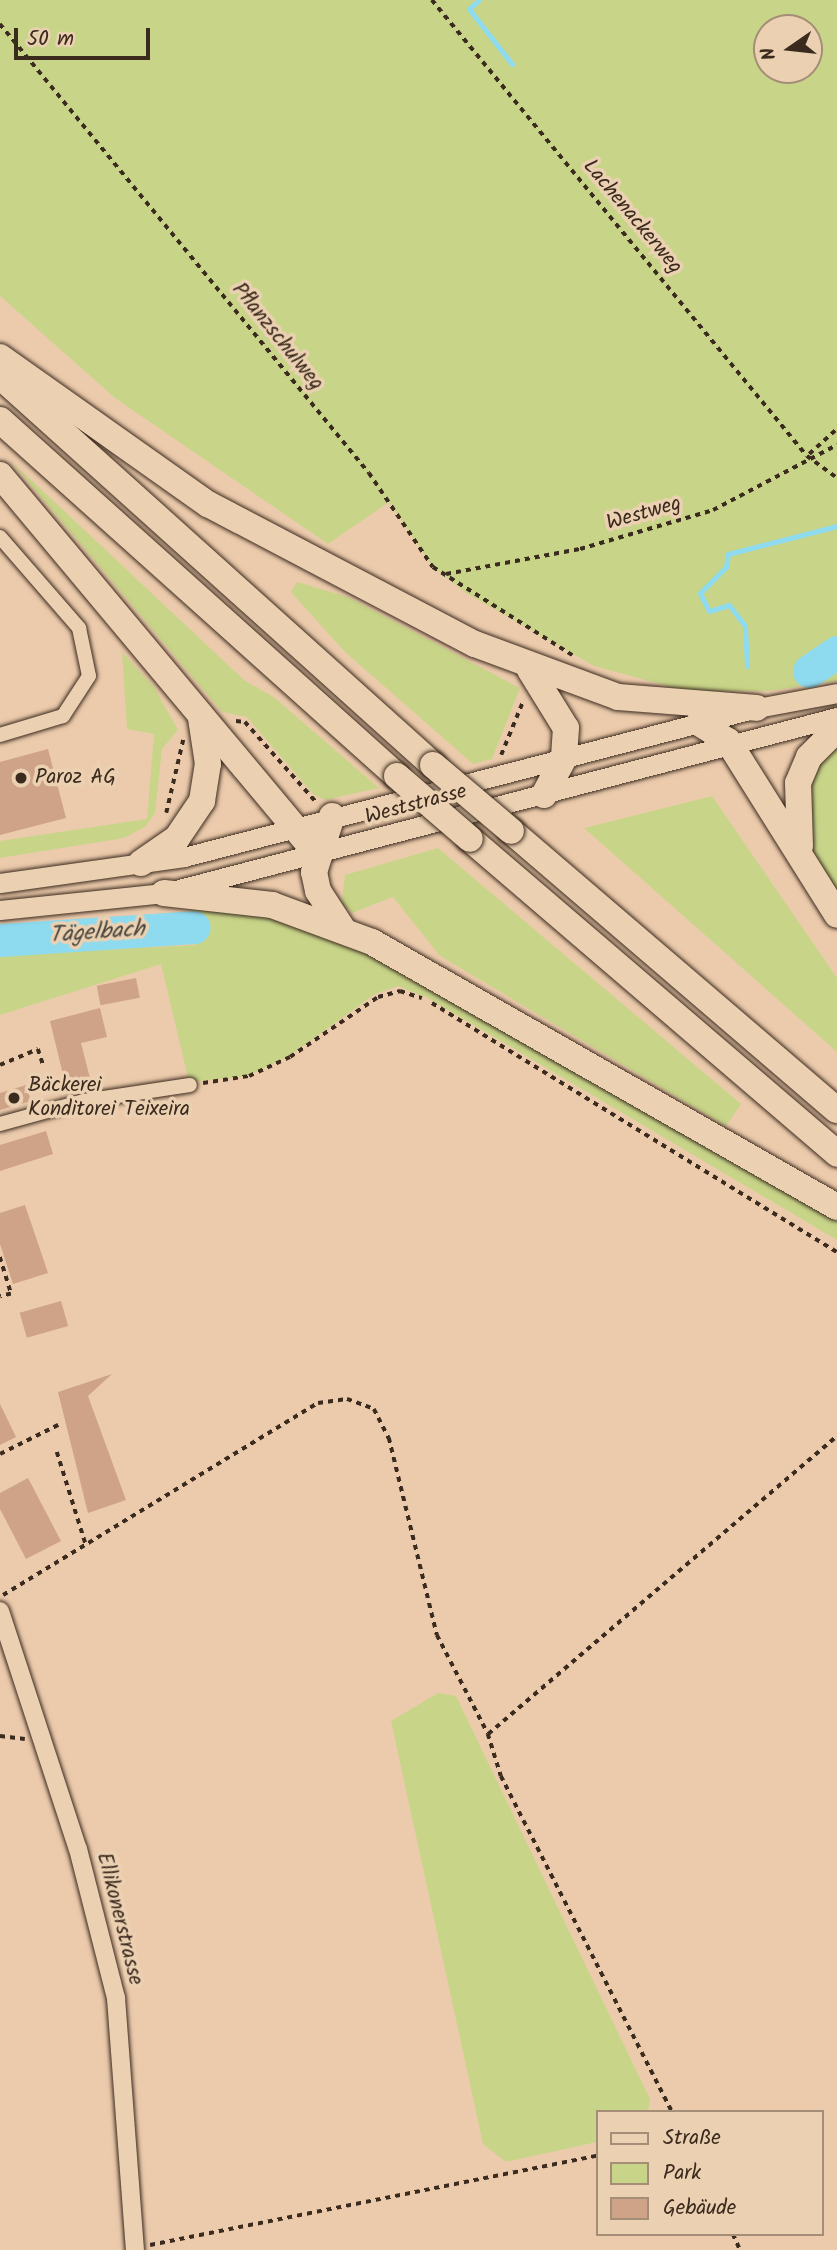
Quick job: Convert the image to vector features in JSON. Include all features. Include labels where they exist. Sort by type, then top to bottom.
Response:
[{"type":"highway","points":[[0,357],[208,504],[529,668],[638,701],[757,708]]},
{"type":"highway","points":[[0,376],[433,765],[837,1110]]},
{"type":"highway","points":[[0,421],[397,776],[837,1154]]},
{"type":"highway","points":[[0,475],[296,825],[317,854]]},
{"type":"highway","points":[[529,668],[562,714],[564,758],[544,795]]},
{"type":"highway","points":[[141,863],[177,838],[202,801],[208,764],[199,713]]},
{"type":"highway","points":[[699,723],[728,741],[837,915]]},
{"type":"highway","points":[[816,883],[797,834],[796,792],[809,757],[837,729]]},
{"type":"highway","points":[[332,816],[317,854],[318,891],[342,928]]},
{"type":"highway","points":[[164,893],[247,900],[342,928],[475,998],[837,1207]]},
{"type":"main road","name":"Weststrasse","points":[[0,883],[141,863],[757,708],[837,693]]},
{"type":"main road","name":"Weststrasse","points":[[0,910],[164,893],[544,795],[728,741],[837,717]]},
{"type":"street","points":[[0,537],[79,628],[89,676],[63,716],[0,735]]},
{"type":"street","points":[[0,1124],[84,1101],[190,1085]]},
{"type":"street","name":"Ellikonerstrasse","points":[[0,1611],[78,1849],[116,1998],[132,2250]]},
{"type":"path","name":"Lachenackerweg","points":[[432,0],[807,456],[837,478]]},
{"type":"path","name":"Pflanzschulweg","points":[[0,24],[369,473],[433,567],[446,574],[466,593],[548,645]]},
{"type":"path","points":[[807,456],[837,429]]},
{"type":"path","name":"Westweg","points":[[446,574],[580,549],[713,510],[807,456],[837,445]]},
{"type":"path","points":[[162,824],[174,756],[186,736]]},
{"type":"path","points":[[190,1085],[249,1076],[290,1057],[378,997],[400,991],[420,996],[837,1252]]},
{"type":"path","points":[[0,1065],[38,1049],[44,1067]]},
{"type":"path","points":[[0,1257],[11,1294],[0,1297]]},
{"type":"path","points":[[0,1597],[318,1403],[347,1399],[374,1409],[389,1438],[437,1635],[488,1734],[500,1776],[671,2110]]},
{"type":"path","points":[[0,1454],[58,1425]]},
{"type":"path","points":[[488,1734],[837,1436]]},
{"type":"path","points":[[57,1452],[86,1545]]},
{"type":"path","points":[[0,1736],[41,1741]]},
{"type":"path","points":[[132,2250],[596,2156]]},
{"type":"green space","points":[[0,0],[837,0],[837,681],[769,691],[686,691],[594,666],[466,593],[433,567],[389,502],[328,544],[115,398],[0,296]]},
{"type":"green space","points":[[10,460],[244,680],[275,698],[379,788],[325,800],[313,794],[247,717],[222,712]]},
{"type":"green space","points":[[297,582],[348,597],[520,688],[492,759],[473,764],[345,652],[291,592]]},
{"type":"green space","points":[[122,652],[154,687],[178,730],[162,749],[155,813],[145,827],[124,838],[0,858],[0,841],[147,819],[154,734],[127,729]]},
{"type":"green space","points":[[837,738],[837,896],[812,851],[803,809],[816,761]]},
{"type":"green space","points":[[712,796],[837,978],[837,1052],[584,828]]},
{"type":"green space","points":[[438,848],[741,1104],[726,1126],[440,956],[393,897],[352,913],[342,903],[345,875]]},
{"type":"green space","points":[[191,906],[259,914],[389,960],[837,1220],[837,1240],[428,998],[398,986],[375,994],[289,1056],[248,1076],[189,1082],[161,964],[0,1015],[0,927],[190,911],[193,944],[11,954],[195,945]]},
{"type":"green space","points":[[438,1693],[456,1696],[650,2099],[648,2110],[596,2110],[596,2142],[506,2162],[483,2144],[391,1721]]},
{"type":"building","points":[[48,749],[66,818],[0,835],[0,762]]},
{"type":"building","points":[[136,978],[140,998],[101,1005],[97,986]]},
{"type":"building","points":[[100,1008],[107,1037],[81,1043],[93,1090],[68,1095],[50,1021]]},
{"type":"building","points":[[26,1085],[31,1101],[0,1110],[0,1093]]},
{"type":"building","points":[[46,1131],[53,1154],[0,1171],[0,1145]]},
{"type":"building","points":[[25,1205],[48,1273],[13,1284],[0,1244],[0,1213]]},
{"type":"building","points":[[61,1301],[68,1326],[27,1338],[20,1313]]},
{"type":"building","points":[[112,1374],[88,1396],[126,1500],[88,1513],[58,1392]]},
{"type":"building","points":[[0,1404],[16,1437],[0,1445]]},
{"type":"building","points":[[28,1478],[61,1541],[26,1559],[0,1509],[0,1493]]},
{"type":"waterway","points":[[479,0],[469,9],[512,64]]},
{"type":"waterway","points":[[747,666],[745,626],[729,605],[709,611],[700,593],[726,567],[728,554],[837,526]]},
{"type":"waterway","name":"Tägelbach","points":[[809,671],[837,652]]},
{"type":"waterway","name":"Tägelbach","points":[[0,940],[194,927]]},
{"type":"place","name":"Paroz AG","points":[[21,778]]},
{"type":"place","name":"Bäckerei Konditorei Teixeira","points":[[14,1098]]}]
